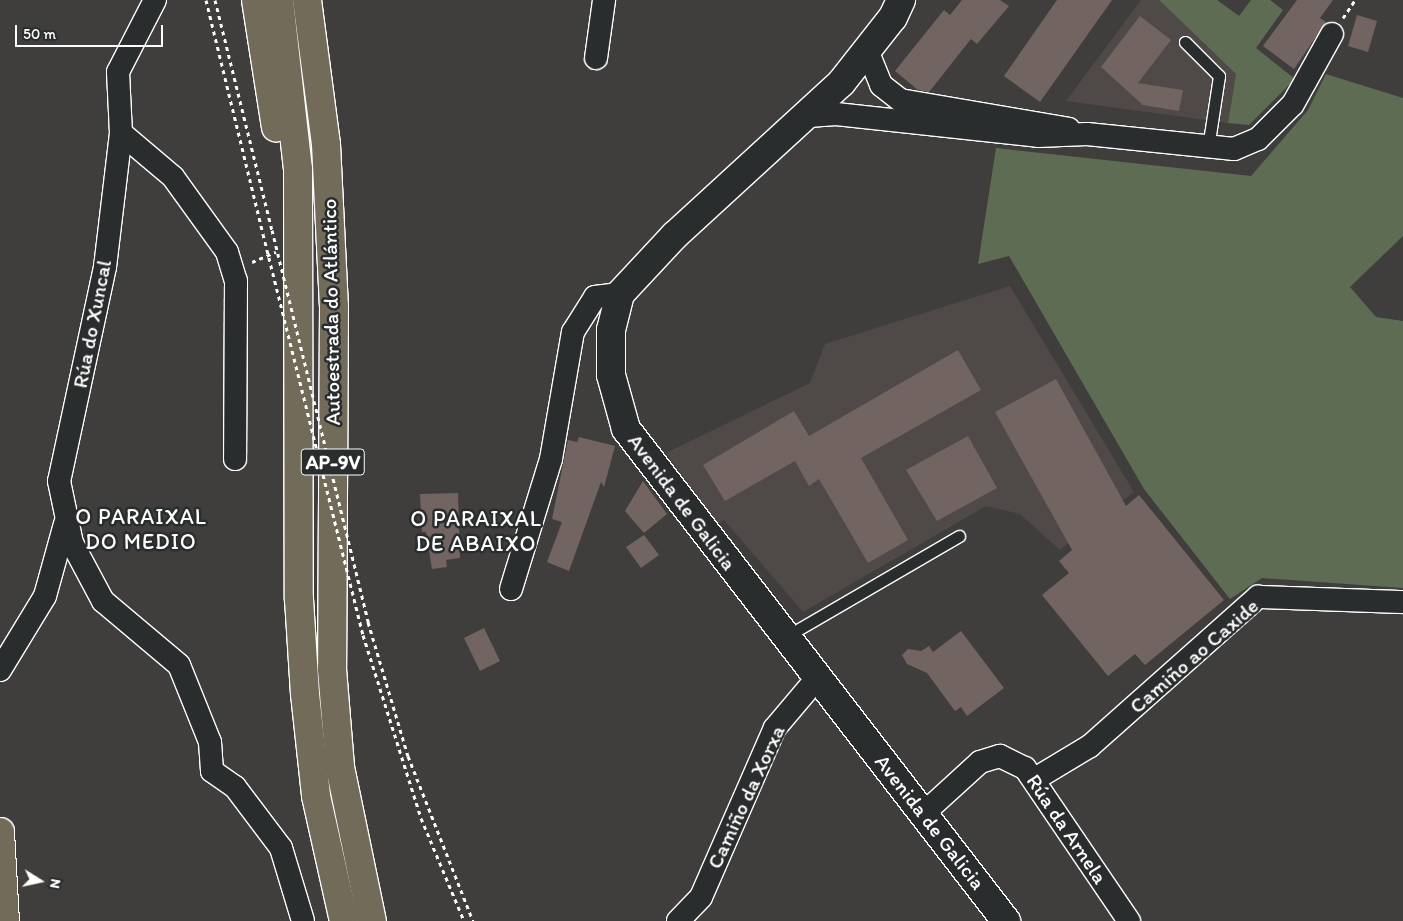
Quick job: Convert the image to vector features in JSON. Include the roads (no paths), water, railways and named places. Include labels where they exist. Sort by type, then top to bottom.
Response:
[{"type":"highway","name":"AP-9V","points":[[256,0],[300,304]]},
{"type":"highway","name":"Autoestrada do Atlántico","points":[[279,0],[298,169],[300,304],[298,599],[305,694],[316,796],[344,921]]},
{"type":"highway","name":"Autoestrada do Atlántico","points":[[307,0],[326,144],[334,306],[332,669],[340,768],[372,921]]},
{"type":"highway","name":"AP-9V","points":[[326,144],[331,50],[327,0]]},
{"type":"highway","points":[[0,832],[5,921]]},
{"type":"main road","name":"Avenida de Galicia","points":[[902,6],[867,50],[809,116],[674,234],[620,294],[611,330],[612,375],[626,429],[1006,921]]},
{"type":"street","name":"Rúa do Xuncal","points":[[155,0],[118,72],[122,133],[104,267],[59,481],[72,543],[102,601],[178,665],[210,742],[212,771],[235,787],[281,848],[303,921]]},
{"type":"street","points":[[596,58],[604,0]]},
{"type":"street","points":[[809,116],[836,114],[1038,136],[1087,134],[1208,148],[1234,149],[1258,140],[1293,104],[1332,34]]},
{"type":"street","points":[[867,50],[881,85],[900,100],[1041,121],[1087,134]]},
{"type":"street","points":[[122,133],[173,177],[228,252],[236,281],[235,459]]},
{"type":"street","points":[[511,590],[551,459],[573,332],[595,298],[620,294]]},
{"type":"street","name":"Rúa do Xuncal","points":[[0,670],[54,574],[66,513]]},
{"type":"street","name":"Camiño ao Caxide","points":[[1036,779],[1090,746],[1258,597],[1403,602]]},
{"type":"street","name":"Camiño da Xorxa","points":[[678,921],[701,897],[775,728],[818,676]]},
{"type":"street","name":"Rúa da Arnela","points":[[923,814],[980,762],[1000,756],[1036,779],[1129,921]]},
{"type":"lane","points":[[1185,42],[1219,76],[1208,148]]},
{"type":"lane","points":[[787,636],[960,536]]},
{"type":"district","name":"O PARAIXAL DO MEDIO","points":[[141,528]]},
{"type":"district","name":"O PARAIXAL DE ABAIXO","points":[[476,530]]}]
